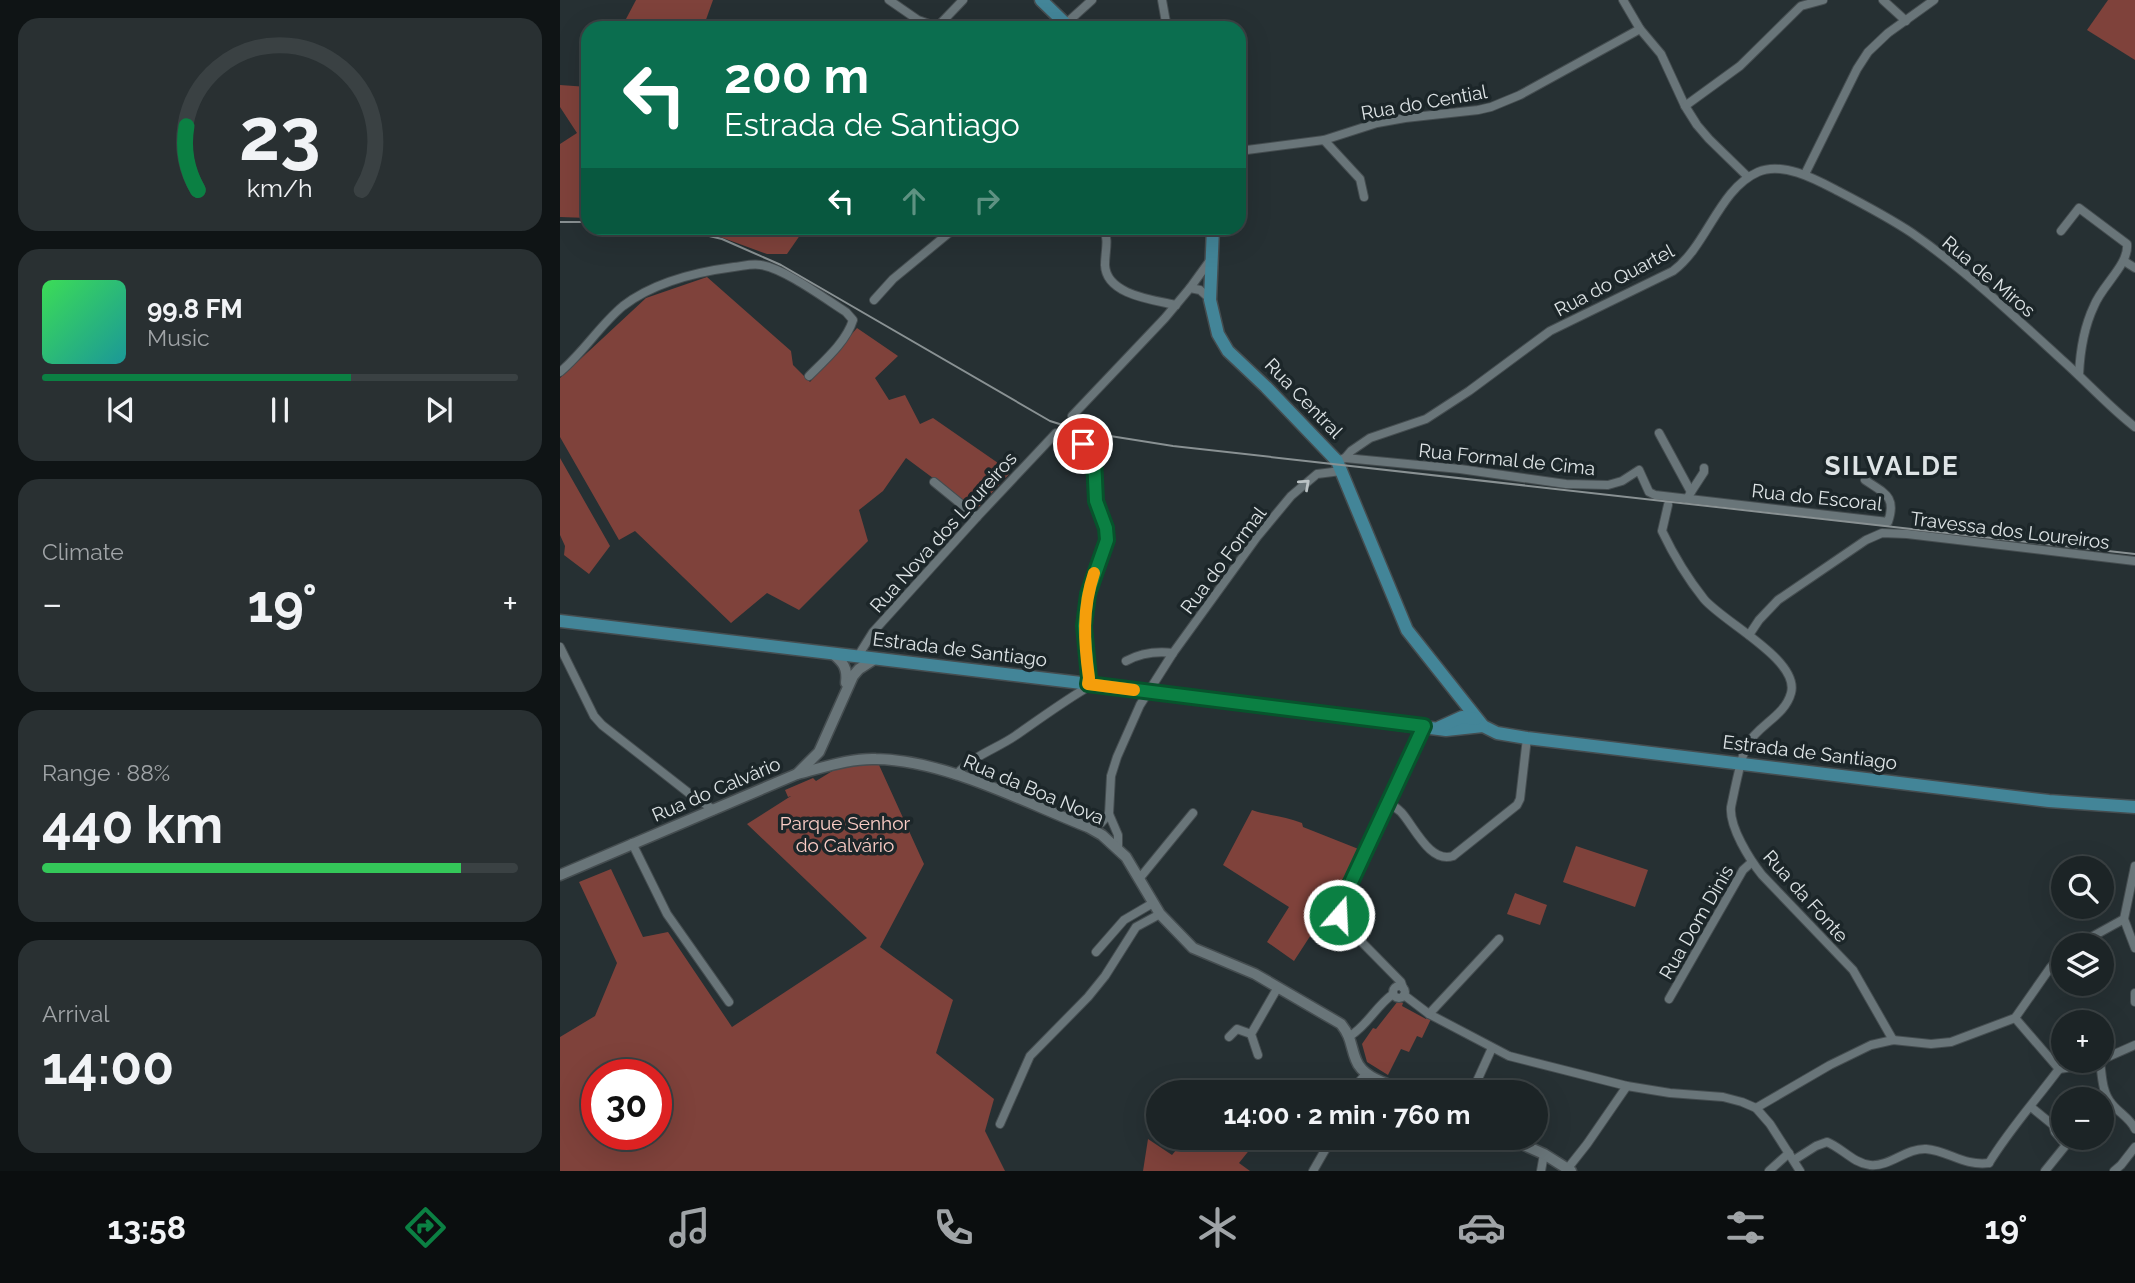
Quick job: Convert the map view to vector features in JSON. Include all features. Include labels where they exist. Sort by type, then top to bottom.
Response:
[{"type":"main road","points":[[1041,0],[1060,21]]},
{"type":"main road","name":"Rua Central","points":[[1213,235],[1210,300],[1218,334],[1228,351],[1341,463],[1407,630],[1467,717]]},
{"type":"main road","name":"Estrada de Santiago","points":[[560,621],[1439,728],[1467,717],[1497,733],[1527,738],[2049,801],[2135,807]]},
{"type":"main road","points":[[832,653],[850,673]]},
{"type":"main road","points":[[850,673],[849,662],[858,656]]},
{"type":"main road","points":[[850,673],[876,658]]},
{"type":"main road","name":"Rua do Calvário","points":[[560,875],[797,774],[810,763],[825,741],[850,673]]},
{"type":"main road","points":[[825,741],[827,755],[839,764]]},
{"type":"main road","name":"Rua da Boa Nova","points":[[797,774],[875,759],[930,767],[1088,827],[1126,857],[1160,914],[1193,948],[1255,974],[1341,1024],[1350,1036]]},
{"type":"main road","points":[[1350,1036],[1355,1059],[1366,1074],[1380,1080]]},
{"type":"main road","points":[[1536,1150],[1570,1170]]},
{"type":"street","points":[[889,0],[924,21]]},
{"type":"street","points":[[943,21],[963,0]]},
{"type":"street","points":[[1071,21],[1092,0]]},
{"type":"street","points":[[1162,0],[1166,21]]},
{"type":"street","points":[[1623,0],[1640,29],[1661,54],[1685,106],[1709,139],[1748,177],[1761,170],[1805,174],[1868,52],[1888,33],[1934,0]]},
{"type":"street","points":[[1685,106],[1740,66],[1801,6],[1823,0]]},
{"type":"street","points":[[1883,0],[1906,21]]},
{"type":"street","name":"Rua do Cential","points":[[1246,150],[1324,140],[1405,118],[1491,107],[1530,89],[1640,29]]},
{"type":"street","points":[[1324,140],[1360,179],[1364,197]]},
{"type":"street","name":"Rua de Miros","points":[[1805,174],[1910,232],[1994,298],[2135,428]]},
{"type":"street","name":"Rua do Quartel","points":[[1341,463],[1351,451],[1370,438],[1426,419],[1550,331],[1673,271],[1685,262],[1700,242],[1717,210],[1748,177]]},
{"type":"street","points":[[2061,231],[2079,208],[2124,240],[2127,252],[2124,261],[2103,286],[2093,307],[2080,352],[2079,375]]},
{"type":"street","points":[[874,300],[893,279],[946,235]]},
{"type":"street","points":[[1107,235],[1107,276],[1120,288],[1176,305]]},
{"type":"street","points":[[1072,416],[1176,305],[1211,258]]},
{"type":"street","points":[[2124,261],[2135,268]]},
{"type":"street","points":[[560,372],[581,352],[596,331],[624,305],[645,292],[700,272],[759,264],[776,270],[846,312],[853,320],[850,330],[809,376]]},
{"type":"street","points":[[1190,288],[1200,290],[1210,300]]},
{"type":"street","name":"Rua Nova dos Loureiros","points":[[858,656],[873,632],[1056,433],[1083,444],[1093,452],[1096,501],[1106,528],[1107,540],[1088,594],[1084,626],[1088,684]]},
{"type":"street","points":[[1659,433],[1689,495]]},
{"type":"street","name":"Rua Formal de Cima","points":[[1341,463],[1460,469],[1566,484],[1608,485],[1622,481],[1639,471],[1649,492]]},
{"type":"street","name":"Rua do Formal","points":[[1118,849],[1118,835],[1109,814],[1110,785],[1117,757],[1149,691],[1256,537],[1292,496],[1317,474],[1341,463]]},
{"type":"street","points":[[1689,495],[1704,468]]},
{"type":"street","name":"Rua do Escoral","points":[[1649,492],[1888,522],[1893,509],[1892,502],[1865,480]]},
{"type":"street","points":[[934,482],[977,517]]},
{"type":"street","name":"Rua da Fonte","points":[[1668,505],[1662,527],[1664,536],[1706,601],[1734,626],[1749,635],[1786,670],[1792,687],[1791,694],[1781,710],[1747,745],[1730,815],[1752,862],[1778,894],[1853,970],[1893,1040]]},
{"type":"street","name":"Travessa dos Loureiros","points":[[1749,635],[1768,610],[1796,586],[1866,540],[1882,533],[2135,561]]},
{"type":"street","points":[[560,646],[594,716],[602,725],[714,810]]},
{"type":"street","points":[[1126,661],[1156,651],[1173,653]]},
{"type":"street","points":[[956,775],[971,761],[1014,736],[1088,684]]},
{"type":"street","points":[[1424,726],[1339,908],[1343,923],[1390,972],[1399,991],[1429,1014],[1492,1048],[1529,1063],[1627,1086],[1723,1097],[1756,1108],[1770,1124],[1800,1171]]},
{"type":"street","points":[[1387,803],[1400,811],[1435,854],[1445,858],[1453,856],[1517,805],[1527,738]]},
{"type":"street","points":[[1139,879],[1193,813]]},
{"type":"street","points":[[1088,827],[1101,823],[1109,814]]},
{"type":"street","points":[[632,843],[667,914],[729,1002]]},
{"type":"street","name":"Rua Dom Dinis","points":[[1669,999],[1742,870],[1752,862]]},
{"type":"street","points":[[2135,866],[2124,919],[2135,948]]},
{"type":"street","points":[[1096,952],[1124,920],[1153,903]]},
{"type":"street","points":[[1000,1124],[1030,1056],[1088,997],[1136,928],[1160,914]]},
{"type":"street","points":[[2099,933],[2124,919]]},
{"type":"street","points":[[1429,1014],[1499,939]]},
{"type":"street","points":[[1756,1108],[1830,1065],[1871,1045],[1893,1040],[1931,1044],[1951,1042],[2015,1018],[2051,967]]},
{"type":"street","points":[[1258,1055],[1251,1034],[1278,987]]},
{"type":"street","points":[[1350,1036],[1364,1027],[1384,1001],[1399,991]]},
{"type":"street","points":[[2135,993],[2135,1002]]},
{"type":"street","points":[[2015,1018],[2051,1060]]},
{"type":"street","points":[[1229,1037],[1237,1029],[1251,1034]]},
{"type":"street","points":[[2114,1055],[2135,1045]]},
{"type":"street","points":[[1477,1080],[1492,1048]]},
{"type":"street","points":[[1769,1171],[1792,1157],[1827,1142],[1858,1162],[1871,1165],[1886,1163],[1917,1149],[1930,1149],[1973,1168],[1991,1167],[2001,1143],[2056,1073]]},
{"type":"street","points":[[2102,1073],[2104,1088],[2111,1103],[2133,1123],[2135,1129]]},
{"type":"street","points":[[1361,1080],[1366,1074]]},
{"type":"street","points":[[1570,1170],[1627,1086]]},
{"type":"street","points":[[2031,1107],[2053,1125],[2055,1132],[2066,1145],[2045,1171]]},
{"type":"street","points":[[2114,1171],[2122,1166],[2135,1147]]},
{"type":"street","points":[[1313,1171],[1325,1150]]},
{"type":"street","points":[[1541,1171],[1545,1154]]},
{"type":"street","points":[[2055,1158],[2066,1164]]},
{"type":"green space","points":[[636,0],[713,0],[706,21],[626,19]]},
{"type":"green space","points":[[2108,0],[2135,0],[2135,60],[2087,30]]},
{"type":"green space","points":[[560,85],[581,86],[581,218],[560,217],[560,144],[577,133],[560,107]]},
{"type":"green space","points":[[715,235],[800,235],[787,254],[767,254]]},
{"type":"green space","points":[[707,277],[791,351],[793,365],[810,382],[857,328],[898,356],[875,378],[889,400],[905,395],[920,424],[933,418],[1011,472],[976,510],[906,458],[883,491],[859,510],[868,541],[799,610],[767,593],[731,623],[635,531],[619,540],[560,437],[560,378],[646,298]]},
{"type":"green space","points":[[560,458],[610,546],[589,574],[564,555],[565,546],[560,535]]},
{"type":"green space","name":"Parque Senhor do Calvário","points":[[859,765],[879,765],[924,864],[880,947],[953,1000],[936,1053],[994,1099],[985,1131],[1005,1171],[560,1171],[560,1037],[595,1016],[617,963],[579,882],[611,869],[643,937],[668,932],[732,1027],[867,938],[747,824],[791,796],[788,797],[785,790],[813,778],[816,781],[834,770]]},
{"type":"green space","points":[[1252,810],[1302,823],[1303,827],[1361,850],[1340,890],[1294,961],[1267,942],[1289,907],[1223,865]]},
{"type":"green space","points":[[1576,846],[1648,870],[1635,907],[1563,882]]},
{"type":"green space","points":[[1515,893],[1547,905],[1540,925],[1507,914]]},
{"type":"green space","points":[[1398,1001],[1403,1003],[1402,1006],[1431,1019],[1422,1038],[1417,1036],[1409,1052],[1401,1049],[1388,1075],[1367,1062],[1362,1044]]},
{"type":"green space","points":[[1146,1150],[1164,1150],[1172,1155],[1176,1150],[1249,1150],[1239,1163],[1250,1171],[1143,1171]]},
{"type":"railway","points":[[560,222],[581,222]]},
{"type":"railway","points":[[705,235],[722,239],[781,265],[1050,421],[1085,432],[1173,446],[2135,554]]},
{"type":"slow traffic","points":[[1094,573],[1084,626],[1088,684],[1134,690]]},
{"type":"district","name":"SILVALDE","points":[[1892,466]]},
{"type":"route","points":[[1083,444],[1093,452],[1095,496],[1106,528],[1107,540],[1088,594],[1084,643],[1088,684],[1424,726],[1339,908],[1339,915]]}]
